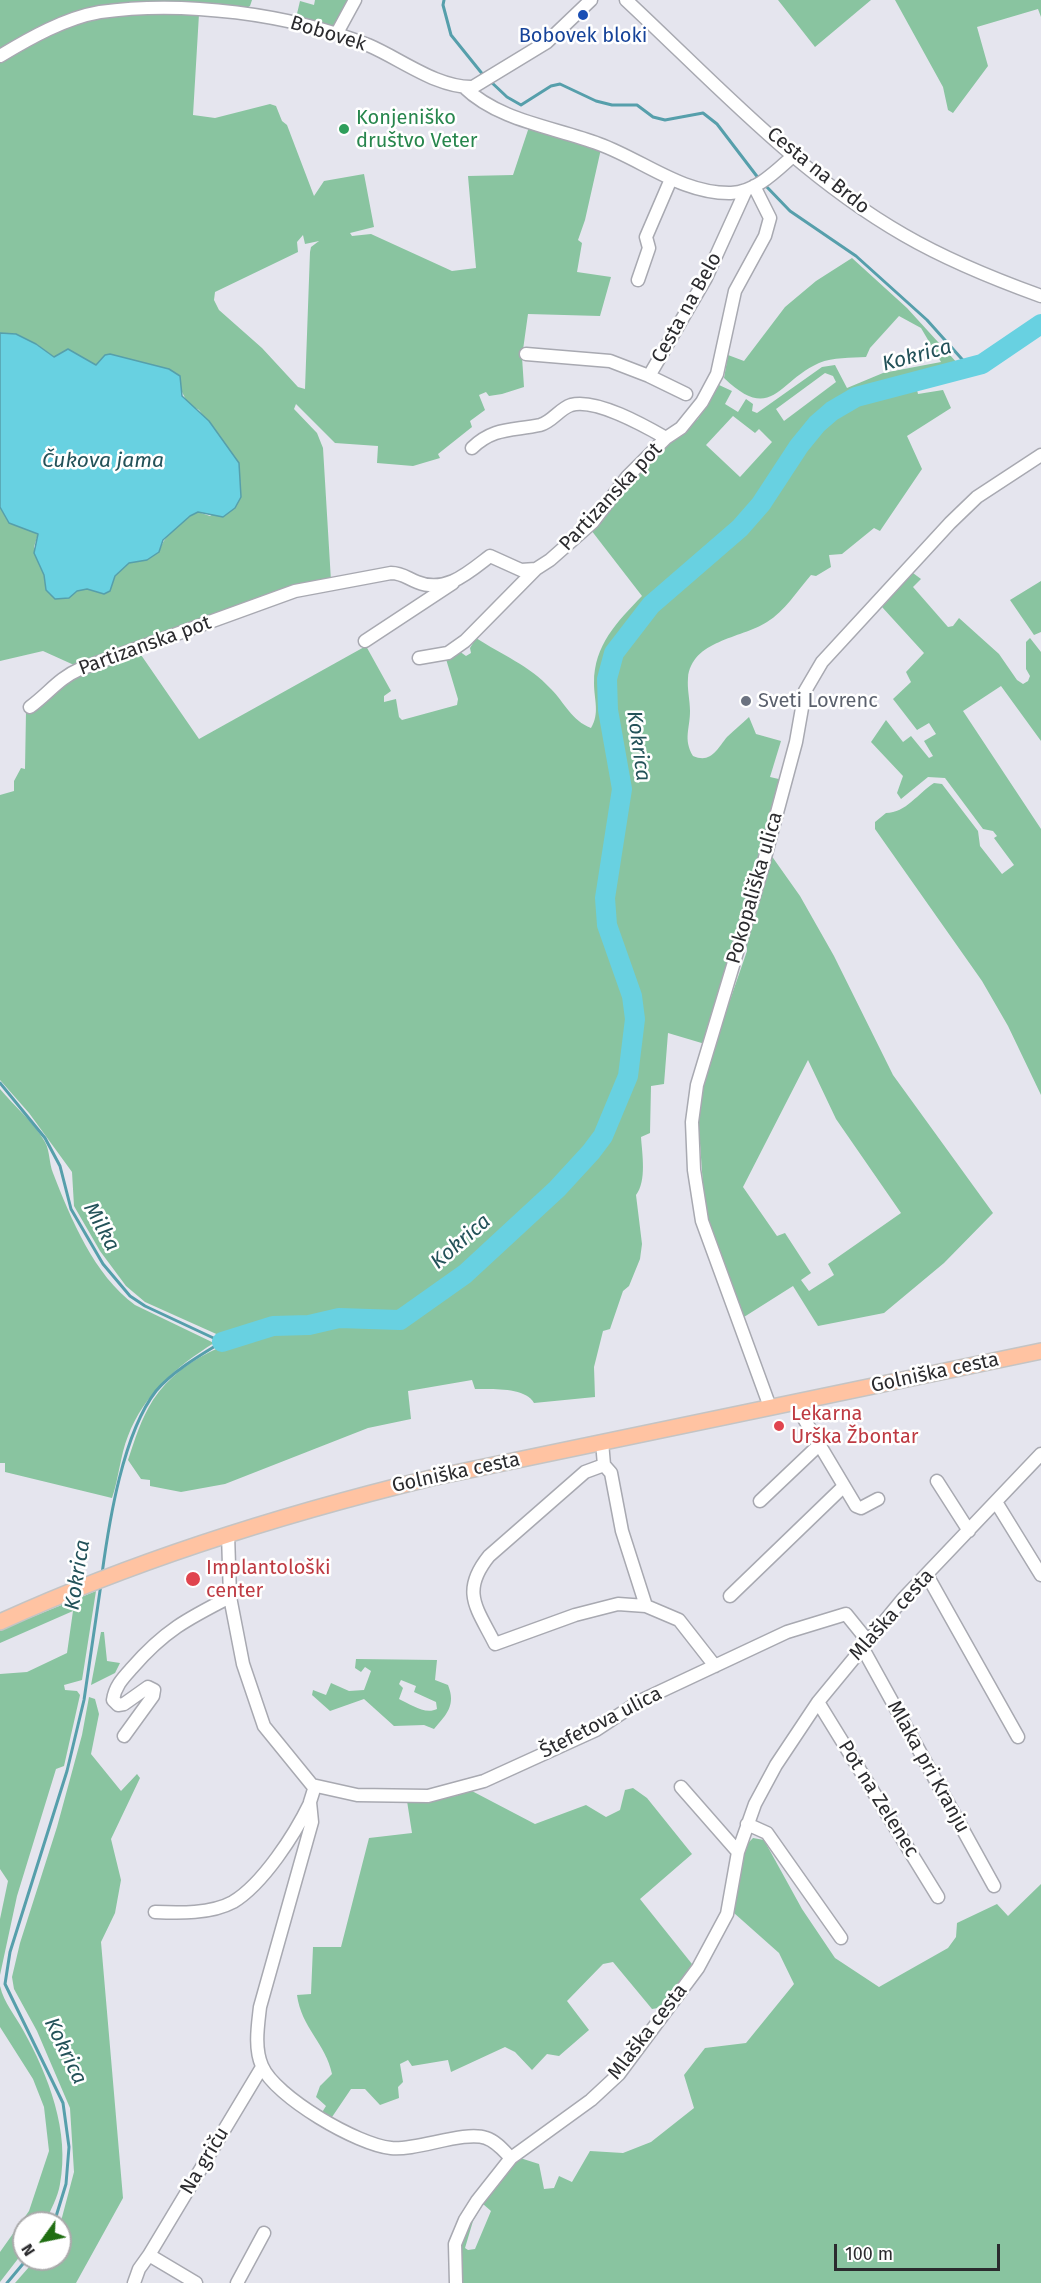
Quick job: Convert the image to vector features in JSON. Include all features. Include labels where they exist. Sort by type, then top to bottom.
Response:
[{"type":"main road","name":"Golniška cesta","points":[[0,1622],[88,1584],[228,1534],[409,1483],[1041,1351]]},
{"type":"street","points":[[249,13],[252,0]]},
{"type":"street","points":[[337,33],[355,0]]},
{"type":"street","name":"Bobovek","points":[[0,56],[61,25],[98,12],[153,6],[249,13],[337,33],[379,50],[443,82],[464,87],[478,85],[547,42],[591,0]]},
{"type":"street","name":"Cesta na Brdo","points":[[626,0],[793,156],[825,182],[902,235],[972,270],[1041,296]]},
{"type":"street","points":[[464,87],[477,99],[530,123],[599,144],[671,179],[713,192],[750,188],[773,175],[793,156]]},
{"type":"street","points":[[638,280],[649,248],[646,237],[671,179]]},
{"type":"street","name":"Cesta na Belo","points":[[526,354],[610,361],[649,376],[706,278],[750,188]]},
{"type":"street","name":"Partizanska pot","points":[[419,658],[434,657],[448,652],[465,641],[536,568],[593,522],[627,477],[666,438],[681,428],[702,402],[717,374],[735,291],[765,236],[770,218],[750,188]]},
{"type":"street","points":[[649,376],[686,394]]},
{"type":"street","points":[[472,448],[490,434],[543,424],[566,407],[578,404],[607,410],[637,421],[666,438]]},
{"type":"street","name":"Pokopališka ulica","points":[[770,1407],[702,1221],[694,1170],[692,1122],[697,1085],[760,876],[796,742],[806,691],[822,662],[950,523],[977,497],[1041,455]]},
{"type":"street","points":[[365,641],[490,556],[521,570],[536,568]]},
{"type":"street","name":"Partizanska pot","points":[[30,707],[45,696],[53,684],[80,669],[294,591],[391,573],[400,573],[419,583],[454,582]]},
{"type":"street","points":[[794,1402],[856,1506],[861,1508],[878,1498]]},
{"type":"street","points":[[602,1442],[604,1465],[611,1473],[622,1531],[646,1606]]},
{"type":"street","points":[[760,1501],[819,1445]]},
{"type":"street","name":"Mlaška cesta","points":[[511,2158],[591,2100],[618,2074],[698,1968],[727,1914],[738,1852],[747,1824],[776,1765],[818,1702],[864,1643],[1041,1454]]},
{"type":"street","points":[[604,1465],[585,1472],[489,1556],[478,1570],[472,1584],[476,1605],[495,1644],[575,1615],[618,1604],[646,1606],[679,1620],[715,1666]]},
{"type":"street","points":[[937,1481],[969,1532]]},
{"type":"street","points":[[730,1596],[843,1487]]},
{"type":"street","points":[[996,1502],[1041,1575]]},
{"type":"street","points":[[155,1912],[188,1913],[234,1901],[254,1885],[277,1855],[310,1802],[315,1786],[264,1726],[243,1664],[230,1597],[228,1534]]},
{"type":"street","points":[[927,1575],[1018,1737]]},
{"type":"street","points":[[124,1736],[153,1696],[154,1690],[148,1687],[124,1704],[118,1705],[113,1700],[114,1690],[122,1679],[153,1644],[174,1626],[230,1597]]},
{"type":"street","name":"Štefetova ulica","points":[[315,1786],[357,1795],[428,1796],[484,1781],[596,1730],[640,1701],[787,1632],[846,1614],[864,1643]]},
{"type":"street","name":"Mlaka pri Kranju","points":[[864,1643],[994,1886]]},
{"type":"street","name":"Pot na Zelenec","points":[[818,1702],[938,1897]]},
{"type":"street","points":[[681,1787],[738,1852]]},
{"type":"street","points":[[310,1802],[312,1822],[260,2007],[257,2030],[262,2067],[291,2097],[351,2137],[392,2149],[479,2136],[494,2142],[511,2158],[465,2220],[455,2244],[456,2283]]},
{"type":"street","points":[[747,1824],[767,1833],[841,1938]]},
{"type":"street","name":"Na griču","points":[[134,2283],[139,2269],[262,2067]]},
{"type":"street","points":[[237,2283],[264,2233]]},
{"type":"street","points":[[149,2255],[196,2283]]},
{"type":"green space","points":[[0,0],[252,0],[250,6],[245,9],[153,3],[98,8],[62,21],[0,51]]},
{"type":"green space","points":[[315,0],[349,0],[335,26],[296,18],[300,1],[314,5]]},
{"type":"green space","points":[[778,0],[871,0],[815,47]]},
{"type":"green space","points":[[895,0],[1041,0],[1041,17],[1038,9],[977,27],[988,66],[953,113],[948,110],[943,87]]},
{"type":"green space","points":[[137,13],[199,14],[193,115],[215,118],[270,104],[276,106],[282,121],[287,125],[314,196],[324,181],[364,174],[374,227],[350,233],[352,236],[371,234],[452,271],[476,268],[468,176],[513,175],[529,127],[601,149],[585,220],[578,240],[582,243],[577,272],[611,277],[600,316],[528,314],[522,357],[524,387],[502,394],[489,396],[486,392],[479,395],[485,410],[470,421],[472,427],[438,454],[440,458],[413,466],[377,463],[378,446],[335,443],[296,404],[294,409],[317,433],[323,448],[331,581],[74,665],[43,651],[0,661],[0,507],[9,523],[38,534],[34,547],[44,575],[46,590],[55,599],[68,598],[77,591],[87,589],[104,594],[110,591],[115,576],[129,563],[159,552],[169,533],[186,519],[198,512],[210,516],[241,497],[239,463],[199,410],[188,404],[180,388],[105,355],[96,365],[68,349],[54,357],[36,344],[16,334],[0,333],[0,63],[34,43],[66,29]],"holes":[[[303,235],[305,244],[319,241],[311,247],[310,252],[305,389],[298,387],[262,348],[219,310],[214,300],[215,292],[298,252],[297,242]]]},
{"type":"green space","points":[[852,258],[907,308],[959,365],[855,395],[823,413],[793,445],[750,511],[645,605],[619,636],[610,654],[603,697],[617,779],[618,800],[615,823],[607,848],[611,854],[602,924],[629,997],[621,1086],[599,1138],[543,1197],[542,1202],[561,1192],[584,1161],[600,1146],[611,1129],[628,1094],[641,1035],[638,1000],[616,949],[607,907],[610,872],[622,818],[625,790],[613,709],[612,676],[616,660],[626,639],[641,619],[660,600],[724,548],[760,514],[810,439],[835,416],[864,401],[898,392],[917,390],[918,394],[943,390],[951,408],[907,436],[922,469],[880,531],[874,528],[842,554],[829,555],[831,567],[816,576],[811,575],[773,618],[756,628],[708,648],[691,665],[688,678],[690,711],[688,744],[693,756],[709,757],[749,717],[756,734],[781,741],[770,777],[783,780],[705,1044],[668,1033],[664,1084],[651,1086],[650,1133],[641,1137],[643,1175],[636,1195],[642,1244],[640,1259],[629,1286],[623,1291],[610,1329],[603,1331],[594,1367],[595,1397],[534,1403],[524,1394],[516,1392],[475,1389],[472,1380],[408,1391],[411,1419],[368,1428],[225,1484],[181,1492],[150,1486],[150,1480],[141,1479],[128,1460],[145,1414],[166,1384],[200,1357],[219,1347],[261,1333],[302,1327],[305,1323],[266,1323],[223,1337],[145,1302],[126,1286],[100,1251],[74,1206],[72,1172],[29,1113],[0,1080],[0,795],[14,791],[14,781],[21,768],[25,769],[26,711],[34,709],[65,681],[139,652],[199,739],[366,646],[391,691],[384,696],[384,702],[396,699],[399,717],[402,720],[457,705],[458,699],[446,659],[459,651],[466,656],[471,653],[470,648],[476,638],[534,673],[551,689],[573,716],[591,728],[596,712],[594,683],[598,657],[616,625],[642,596],[591,530],[629,481],[666,443],[698,419],[719,385],[732,391],[725,404],[738,412],[746,399],[753,404],[752,411],[757,413],[822,367],[835,365],[847,388],[883,373],[941,362],[921,328],[899,316],[870,348],[866,357],[836,359],[819,363],[774,394],[764,398],[753,398],[740,391],[724,378],[728,355],[744,361],[785,307],[816,281]],"holes":[[[825,373],[833,376],[836,382],[784,421],[776,409]],[[733,416],[755,433],[759,429],[772,442],[740,477],[706,445]]]},
{"type":"green space","points":[[913,573],[921,579],[913,587],[948,627],[953,626],[959,618],[999,654],[1017,680],[1023,684],[1030,676],[1026,669],[1026,642],[1030,638],[1041,652],[1041,741],[1001,686],[963,711],[1041,829],[1041,1095],[1008,1026],[982,981],[875,829],[875,822],[886,813],[900,810],[934,783],[942,784],[978,831],[980,846],[1002,874],[1014,865],[994,838],[997,836],[993,831],[983,829],[945,778],[928,777],[901,799],[897,793],[903,776],[871,742],[886,720],[903,742],[911,736],[929,758],[933,756],[924,741],[936,734],[929,723],[917,730],[893,699],[911,682],[906,672],[924,653],[882,607]]},
{"type":"green space","points":[[1041,581],[1041,632],[1034,635],[1010,600]]},
{"type":"green space","points":[[771,855],[800,896],[834,956],[893,1075],[993,1213],[944,1263],[884,1313],[818,1326],[793,1286],[744,1317],[711,1232],[704,1199],[698,1116],[704,1075],[747,951],[747,936]],"holes":[[[808,1060],[836,1119],[901,1213],[828,1264],[834,1275],[809,1291],[801,1280],[811,1273],[785,1233],[777,1236],[743,1187]]]},
{"type":"green space","points":[[0,1089],[45,1142],[53,1173],[76,1227],[107,1278],[135,1305],[214,1343],[175,1371],[152,1394],[143,1407],[125,1444],[112,1498],[5,1472],[5,1463],[0,1463]]},
{"type":"green space","points":[[96,1591],[82,1680],[64,1685],[65,1690],[77,1691],[80,1695],[64,1766],[56,1769],[17,1896],[0,1975],[0,1919],[8,1881],[0,1869],[0,1674],[27,1672],[67,1653],[73,1611],[0,1643],[0,1630]]},
{"type":"green space","points":[[101,1632],[104,1632],[107,1661],[120,1663],[115,1673],[91,1685]]},
{"type":"green space","points":[[356,1659],[437,1660],[435,1680],[448,1685],[451,1698],[449,1709],[434,1729],[424,1725],[394,1726],[364,1699],[330,1711],[312,1695],[313,1690],[326,1695],[331,1683],[349,1691],[364,1690],[371,1671],[365,1667],[361,1672],[355,1668]],"holes":[[[401,1680],[416,1686],[414,1692],[436,1702],[437,1709],[423,1710],[399,1699],[403,1688],[399,1684]]]},
{"type":"green space","points":[[89,1697],[95,1699],[99,1714],[91,1754],[121,1791],[137,1774],[140,1778],[111,1839],[121,1880],[115,1913],[101,1942],[123,2198],[76,2283],[15,2283],[26,2271],[72,2271],[72,2211],[64,2211],[74,2172],[70,2108],[37,2031],[14,1989],[12,1977],[82,1735]]},
{"type":"green space","points":[[633,1788],[647,1798],[692,1854],[640,1899],[692,1964],[674,1992],[658,2008],[652,2009],[613,1962],[603,1964],[567,2001],[589,2030],[559,2056],[547,2054],[532,2070],[515,2052],[505,2047],[451,2072],[448,2060],[412,2066],[408,2060],[400,2064],[403,2082],[398,2087],[399,2098],[380,2105],[365,2089],[351,2089],[330,2120],[321,2114],[326,2106],[316,2097],[320,2086],[332,2074],[325,2054],[303,2017],[297,1995],[311,1994],[313,1947],[341,1947],[369,1838],[412,1833],[407,1801],[456,1796],[470,1790],[535,1824],[586,1805],[606,1817],[620,1810],[625,1790]]},
{"type":"green space","points":[[753,1838],[764,1840],[802,1909],[835,1958],[879,1987],[948,1948],[956,1937],[957,1923],[997,1904],[1008,1916],[1041,1884],[1041,2283],[459,2283],[459,2263],[467,2229],[483,2200],[517,2157],[539,2164],[544,2189],[554,2188],[559,2176],[572,2182],[590,2151],[623,2153],[651,2142],[694,2108],[684,2075],[705,2048],[746,2043],[794,1984],[779,1953],[734,1913],[742,1849]],"holes":[[[483,2204],[491,2211],[475,2249],[468,2250],[465,2248],[473,2221]]]},
{"type":"green space","points":[[0,1986],[41,2066],[60,2125],[62,2164],[60,2184],[50,2211],[29,2211],[49,2151],[44,2107],[33,2079],[0,2027]]},
{"type":"green space","points":[[12,2235],[12,2266],[0,2282],[0,2252]]},
{"type":"water","name":"Čukova jama","points":[[0,333],[16,334],[36,344],[54,357],[68,349],[96,365],[105,355],[110,354],[169,369],[180,376],[182,396],[209,421],[239,463],[241,497],[235,508],[223,517],[198,512],[190,516],[163,540],[159,552],[147,560],[129,563],[115,576],[110,591],[104,594],[87,589],[77,591],[69,598],[55,599],[46,590],[44,575],[34,553],[38,534],[9,523],[0,507]]},
{"type":"waterway","points":[[444,0],[443,5],[451,35],[484,76]]},
{"type":"waterway","points":[[489,80],[507,97],[521,105],[551,86],[560,84],[596,101],[612,105],[637,105],[653,117],[665,120],[703,113],[717,124],[759,179]]},
{"type":"waterway","points":[[764,184],[790,211],[856,256],[927,320],[969,367]]},
{"type":"waterway","name":"Kokrica","points":[[222,1342],[273,1326],[309,1325],[339,1318],[400,1320],[465,1274],[557,1189],[591,1152],[603,1136],[628,1076],[635,1019],[632,996],[607,925],[605,898],[622,789],[608,710],[607,679],[614,653],[651,605],[740,528],[761,504],[799,446],[817,424],[832,411],[856,397],[982,364],[1041,324]]},
{"type":"waterway","name":"Milka","points":[[0,1083],[45,1138],[60,1166],[71,1209],[103,1264],[130,1296],[145,1306],[222,1342],[170,1377],[156,1391],[144,1409],[126,1454],[119,1479],[102,1574]]},
{"type":"waterway","name":"Kokrica","points":[[58,2211],[66,2184],[69,2147],[63,2103],[5,1984],[10,1952],[67,1771],[84,1700],[101,1584]]},
{"type":"waterway","name":"Kokrica","points":[[7,2283],[17,2271]]},
{"type":"place","name":"Bobovek bloki","points":[[583,15]]},
{"type":"place","name":"Konjeniško društvo Veter","points":[[344,129]]},
{"type":"place","name":"Sveti Lovrenc","points":[[746,701]]},
{"type":"place","name":"Lekarna Urška Žbontar","points":[[779,1426]]},
{"type":"place","name":"Implantološki center","points":[[193,1579]]}]
